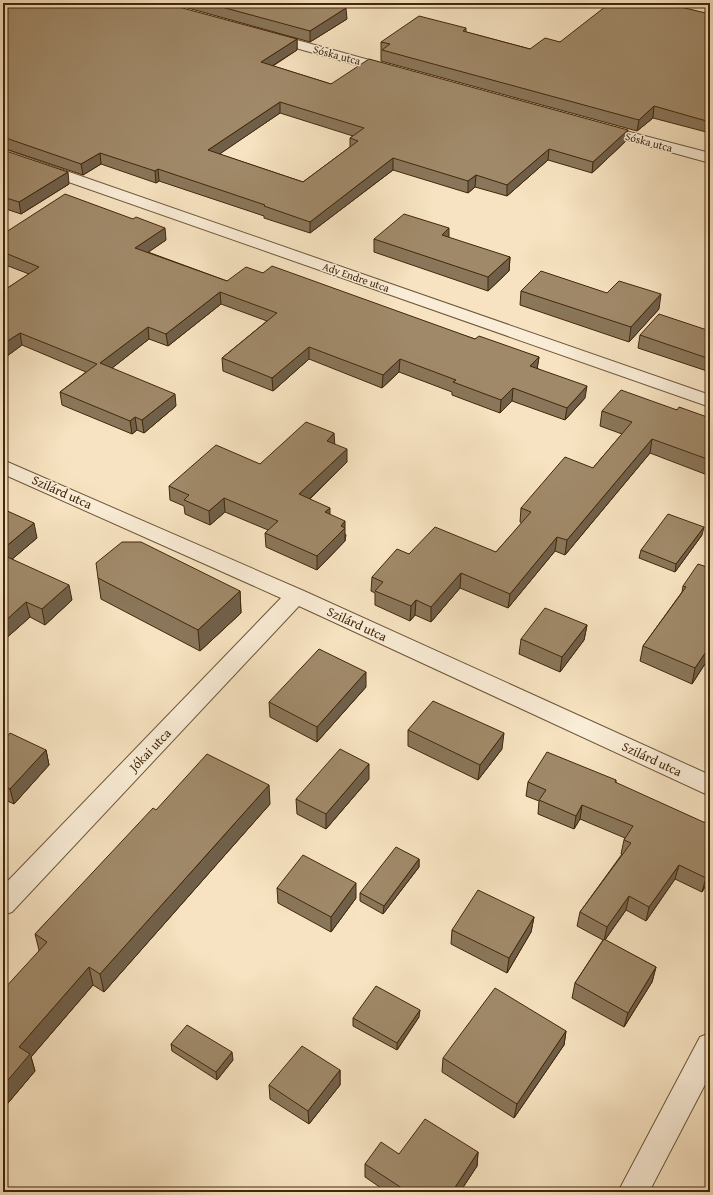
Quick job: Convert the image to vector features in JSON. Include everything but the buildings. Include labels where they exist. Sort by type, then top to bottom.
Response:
[{"type":"street","name":"Sóska utca","points":[[257,33],[403,73]]},
{"type":"street","name":"Sóska utca","points":[[587,124],[710,158]]},
{"type":"street","name":"Ady Endre utca","points":[[3,154],[710,401]]},
{"type":"street","name":"Szilárd utca","points":[[3,466],[296,596],[710,786]]},
{"type":"street","name":"Jókai utca","points":[[3,904],[296,596]]},
{"type":"street","points":[[633,1192],[710,1046]]}]
